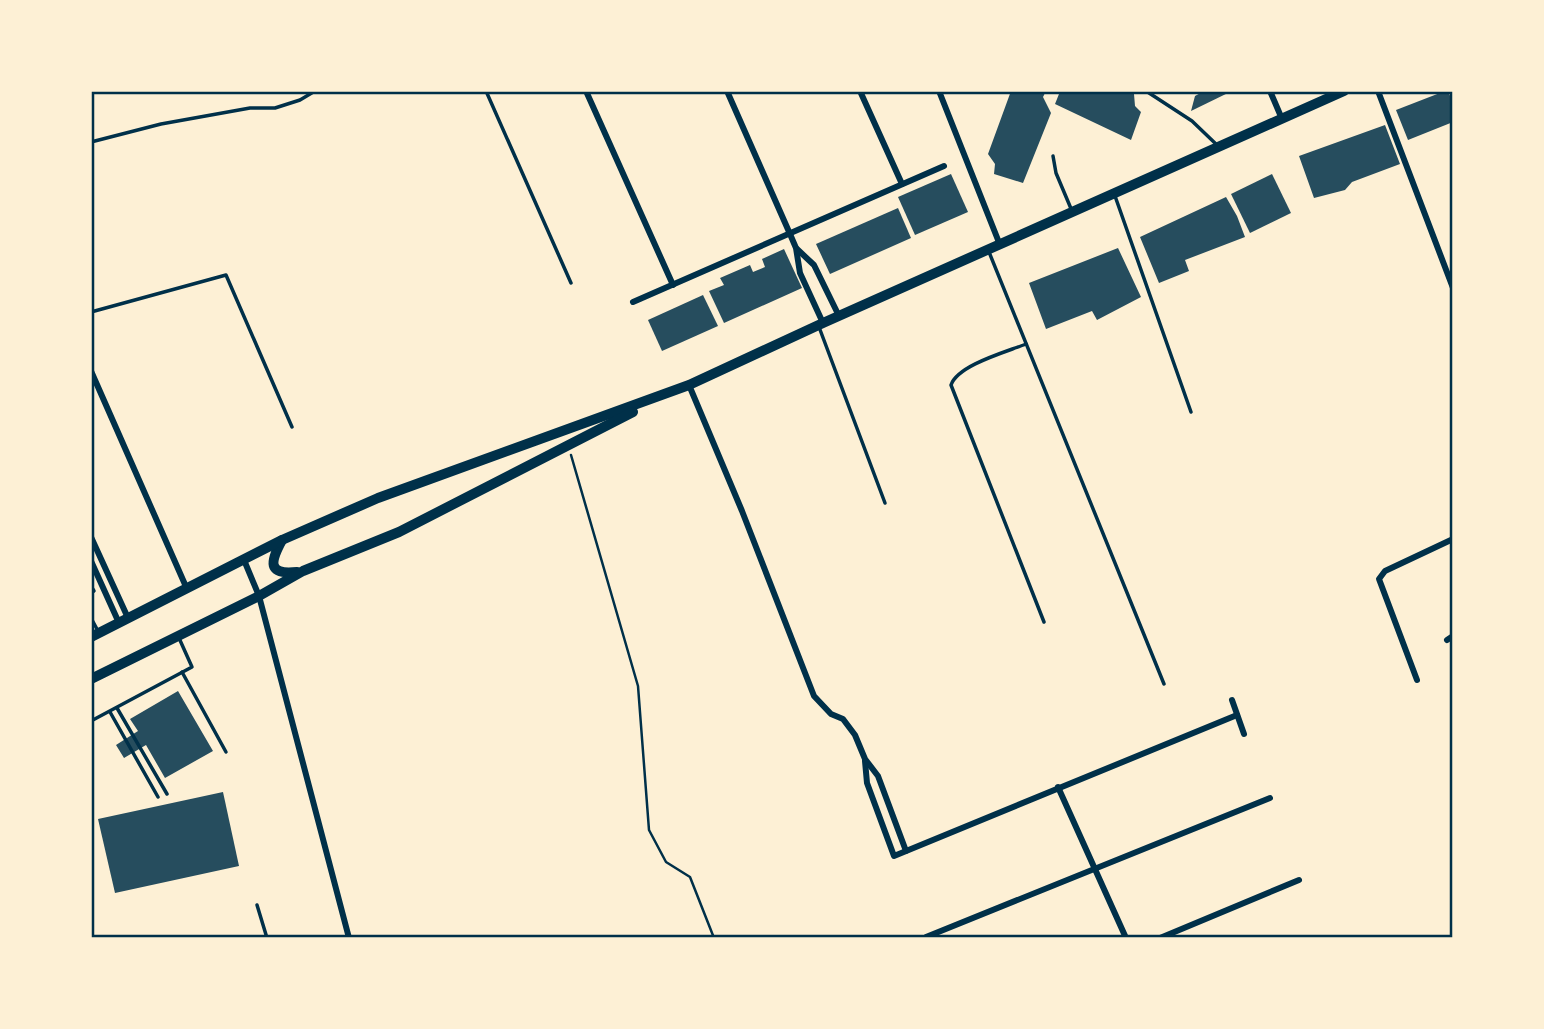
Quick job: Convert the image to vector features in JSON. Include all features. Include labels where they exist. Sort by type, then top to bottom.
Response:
[{"type":"main road","points":[[95,635],[282,540],[378,498],[689,386],[821,324],[1343,91]]},
{"type":"main road","points":[[91,679],[259,596],[303,571],[399,532],[671,393]]},
{"type":"main road","points":[[282,540],[273,557],[272,564],[276,570],[286,573],[303,571]]},
{"type":"street","points":[[586,91],[673,285]]},
{"type":"street","points":[[727,91],[796,248],[800,273],[821,324]]},
{"type":"street","points":[[860,91],[902,184]]},
{"type":"street","points":[[939,91],[1000,245]]},
{"type":"street","points":[[1270,91],[1282,119]]},
{"type":"street","points":[[1378,91],[1453,288]]},
{"type":"street","points":[[633,302],[944,166]]},
{"type":"street","points":[[796,248],[814,265],[839,316]]},
{"type":"street","points":[[91,372],[187,589]]},
{"type":"street","points":[[689,386],[742,511],[814,696],[831,714],[843,719],[855,735],[865,759],[878,776],[906,851]]},
{"type":"street","points":[[91,537],[116,593],[123,621]]},
{"type":"street","points":[[1417,680],[1379,579],[1385,571],[1453,539]]},
{"type":"street","points":[[244,560],[259,596],[349,938]]},
{"type":"street","points":[[91,561],[107,596],[123,621]]},
{"type":"street","points":[[107,596],[116,593]]},
{"type":"street","points":[[1232,701],[1244,734]]},
{"type":"street","points":[[865,759],[867,783],[894,856],[1237,715]]},
{"type":"street","points":[[1058,787],[1126,938]]},
{"type":"street","points":[[926,937],[1270,798]]},
{"type":"street","points":[[1160,938],[1299,880]]},
{"type":"street","points":[[1182,929],[1185,938]]},
{"type":"lane","points":[[91,142],[161,124],[250,108],[275,108],[300,100],[315,91]]},
{"type":"lane","points":[[486,91],[571,283]]},
{"type":"lane","points":[[1146,91],[1192,121],[1219,146]]},
{"type":"lane","points":[[1053,156],[1056,173],[1073,213]]},
{"type":"lane","points":[[1114,194],[1191,412]]},
{"type":"lane","points":[[988,250],[1164,684]]},
{"type":"lane","points":[[91,312],[226,275],[292,427]]},
{"type":"lane","points":[[821,324],[885,503]]},
{"type":"lane","points":[[1026,344],[966,369],[954,377],[951,385],[1044,622]]},
{"type":"lane","points":[[91,586],[91,592]]},
{"type":"lane","points":[[91,618],[95,635]]},
{"type":"lane","points":[[91,721],[192,667],[178,636]]},
{"type":"lane","points":[[182,672],[226,752]]},
{"type":"lane","points":[[117,708],[167,794]]},
{"type":"lane","points":[[110,712],[158,797]]},
{"type":"lane","points":[[257,905],[267,938]]},
{"type":"path","points":[[568,445],[638,686],[649,830],[666,862],[690,877],[714,938]]},
{"type":"building","points":[[1011,91],[1029,94],[1030,91],[1046,91],[1043,97],[1051,113],[1023,183],[994,174],[995,164],[988,154]]},
{"type":"building","points":[[1052,91],[1128,91],[1134,94],[1135,106],[1141,112],[1131,140],[1055,104],[1059,94]]},
{"type":"building","points":[[1204,91],[1232,91],[1191,111],[1195,96]]},
{"type":"building","points":[[1448,91],[1453,103],[1453,122],[1408,140],[1396,110]]},
{"type":"building","points":[[1385,125],[1400,164],[1352,182],[1345,190],[1314,198],[1299,156]]},
{"type":"building","points":[[951,174],[968,212],[915,235],[898,197]]},
{"type":"building","points":[[1272,174],[1291,213],[1250,233],[1231,194]]},
{"type":"building","points":[[1226,197],[1245,237],[1185,260],[1189,271],[1159,283],[1140,237]]},
{"type":"building","points":[[898,208],[911,238],[830,274],[816,244]]},
{"type":"building","points":[[1118,248],[1141,297],[1097,320],[1092,311],[1046,329],[1029,283]]},
{"type":"building","points":[[784,249],[802,288],[724,323],[709,291],[724,285],[720,278],[750,265],[753,272],[765,267],[762,259]]},
{"type":"building","points":[[703,295],[718,326],[662,351],[648,320]]},
{"type":"building","points":[[178,691],[213,751],[165,778],[146,745],[124,758],[116,745],[138,731],[130,719]]},
{"type":"building","points":[[223,792],[239,866],[115,893],[98,819]]}]
